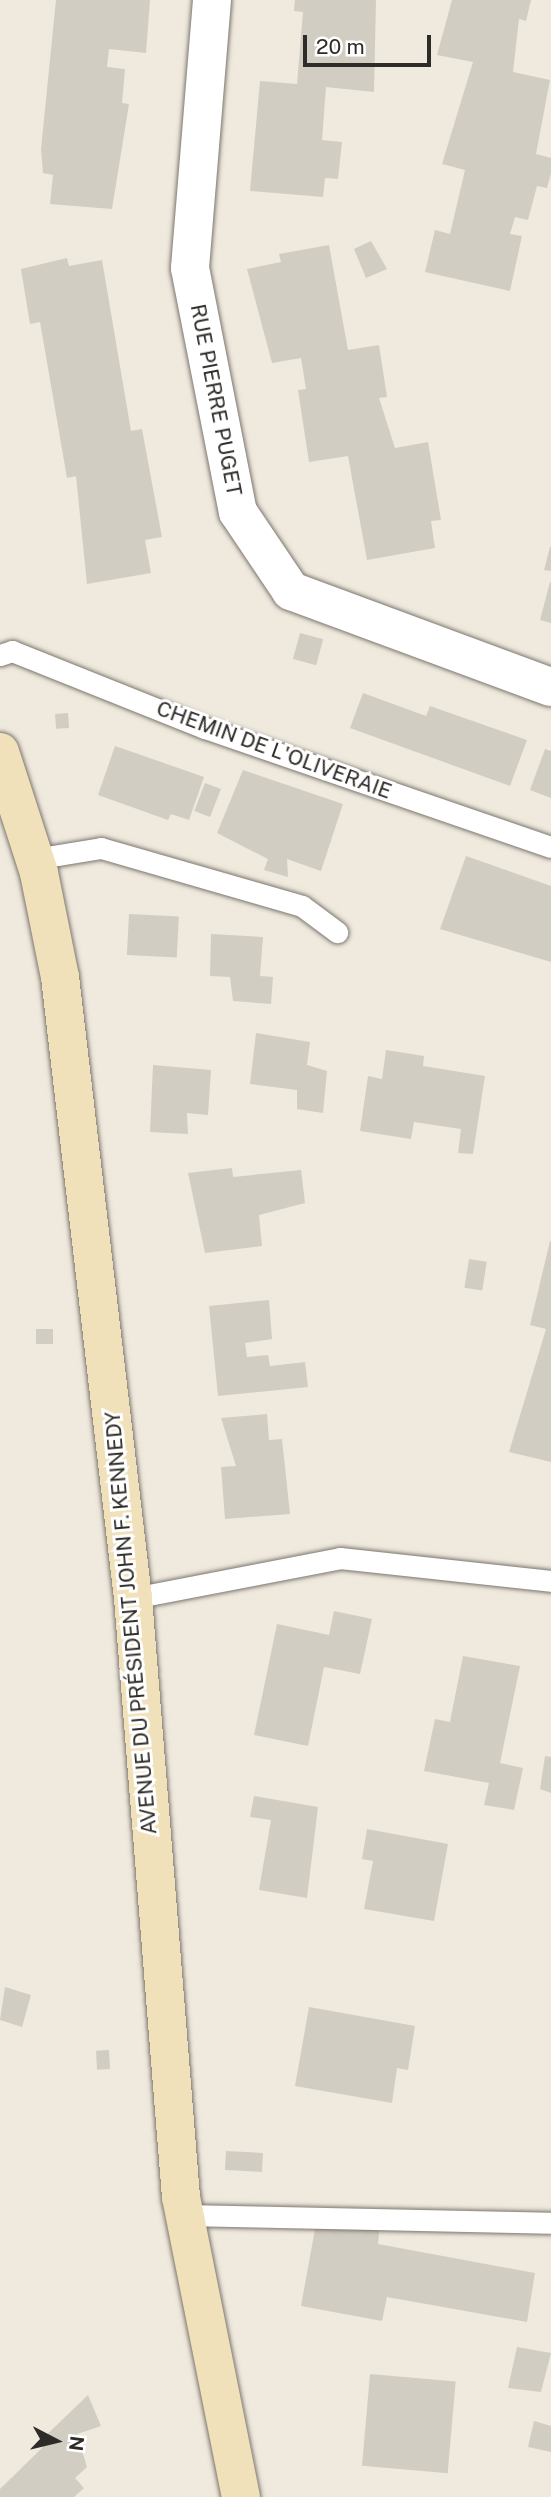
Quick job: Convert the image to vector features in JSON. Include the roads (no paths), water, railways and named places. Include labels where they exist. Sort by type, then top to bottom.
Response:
[{"type":"main road","name":"AVENUE DU PRÉSIDENT JOHN F. KENNEDY","points":[[0,752],[34,859],[62,990],[133,1598],[184,2215],[242,2497]]},
{"type":"street","name":"RUE PIERRE PUGET","points":[[212,0],[190,268],[238,512],[291,592],[551,687]]},
{"type":"lane","name":"CHEMIN DE L'OLIVERAIE","points":[[0,655],[12,651],[205,728],[551,847]]},
{"type":"lane","points":[[34,859],[102,848],[302,906],[337,932]]},
{"type":"lane","points":[[133,1598],[340,1558],[551,1581]]},
{"type":"lane","points":[[184,2215],[551,2224]]}]
